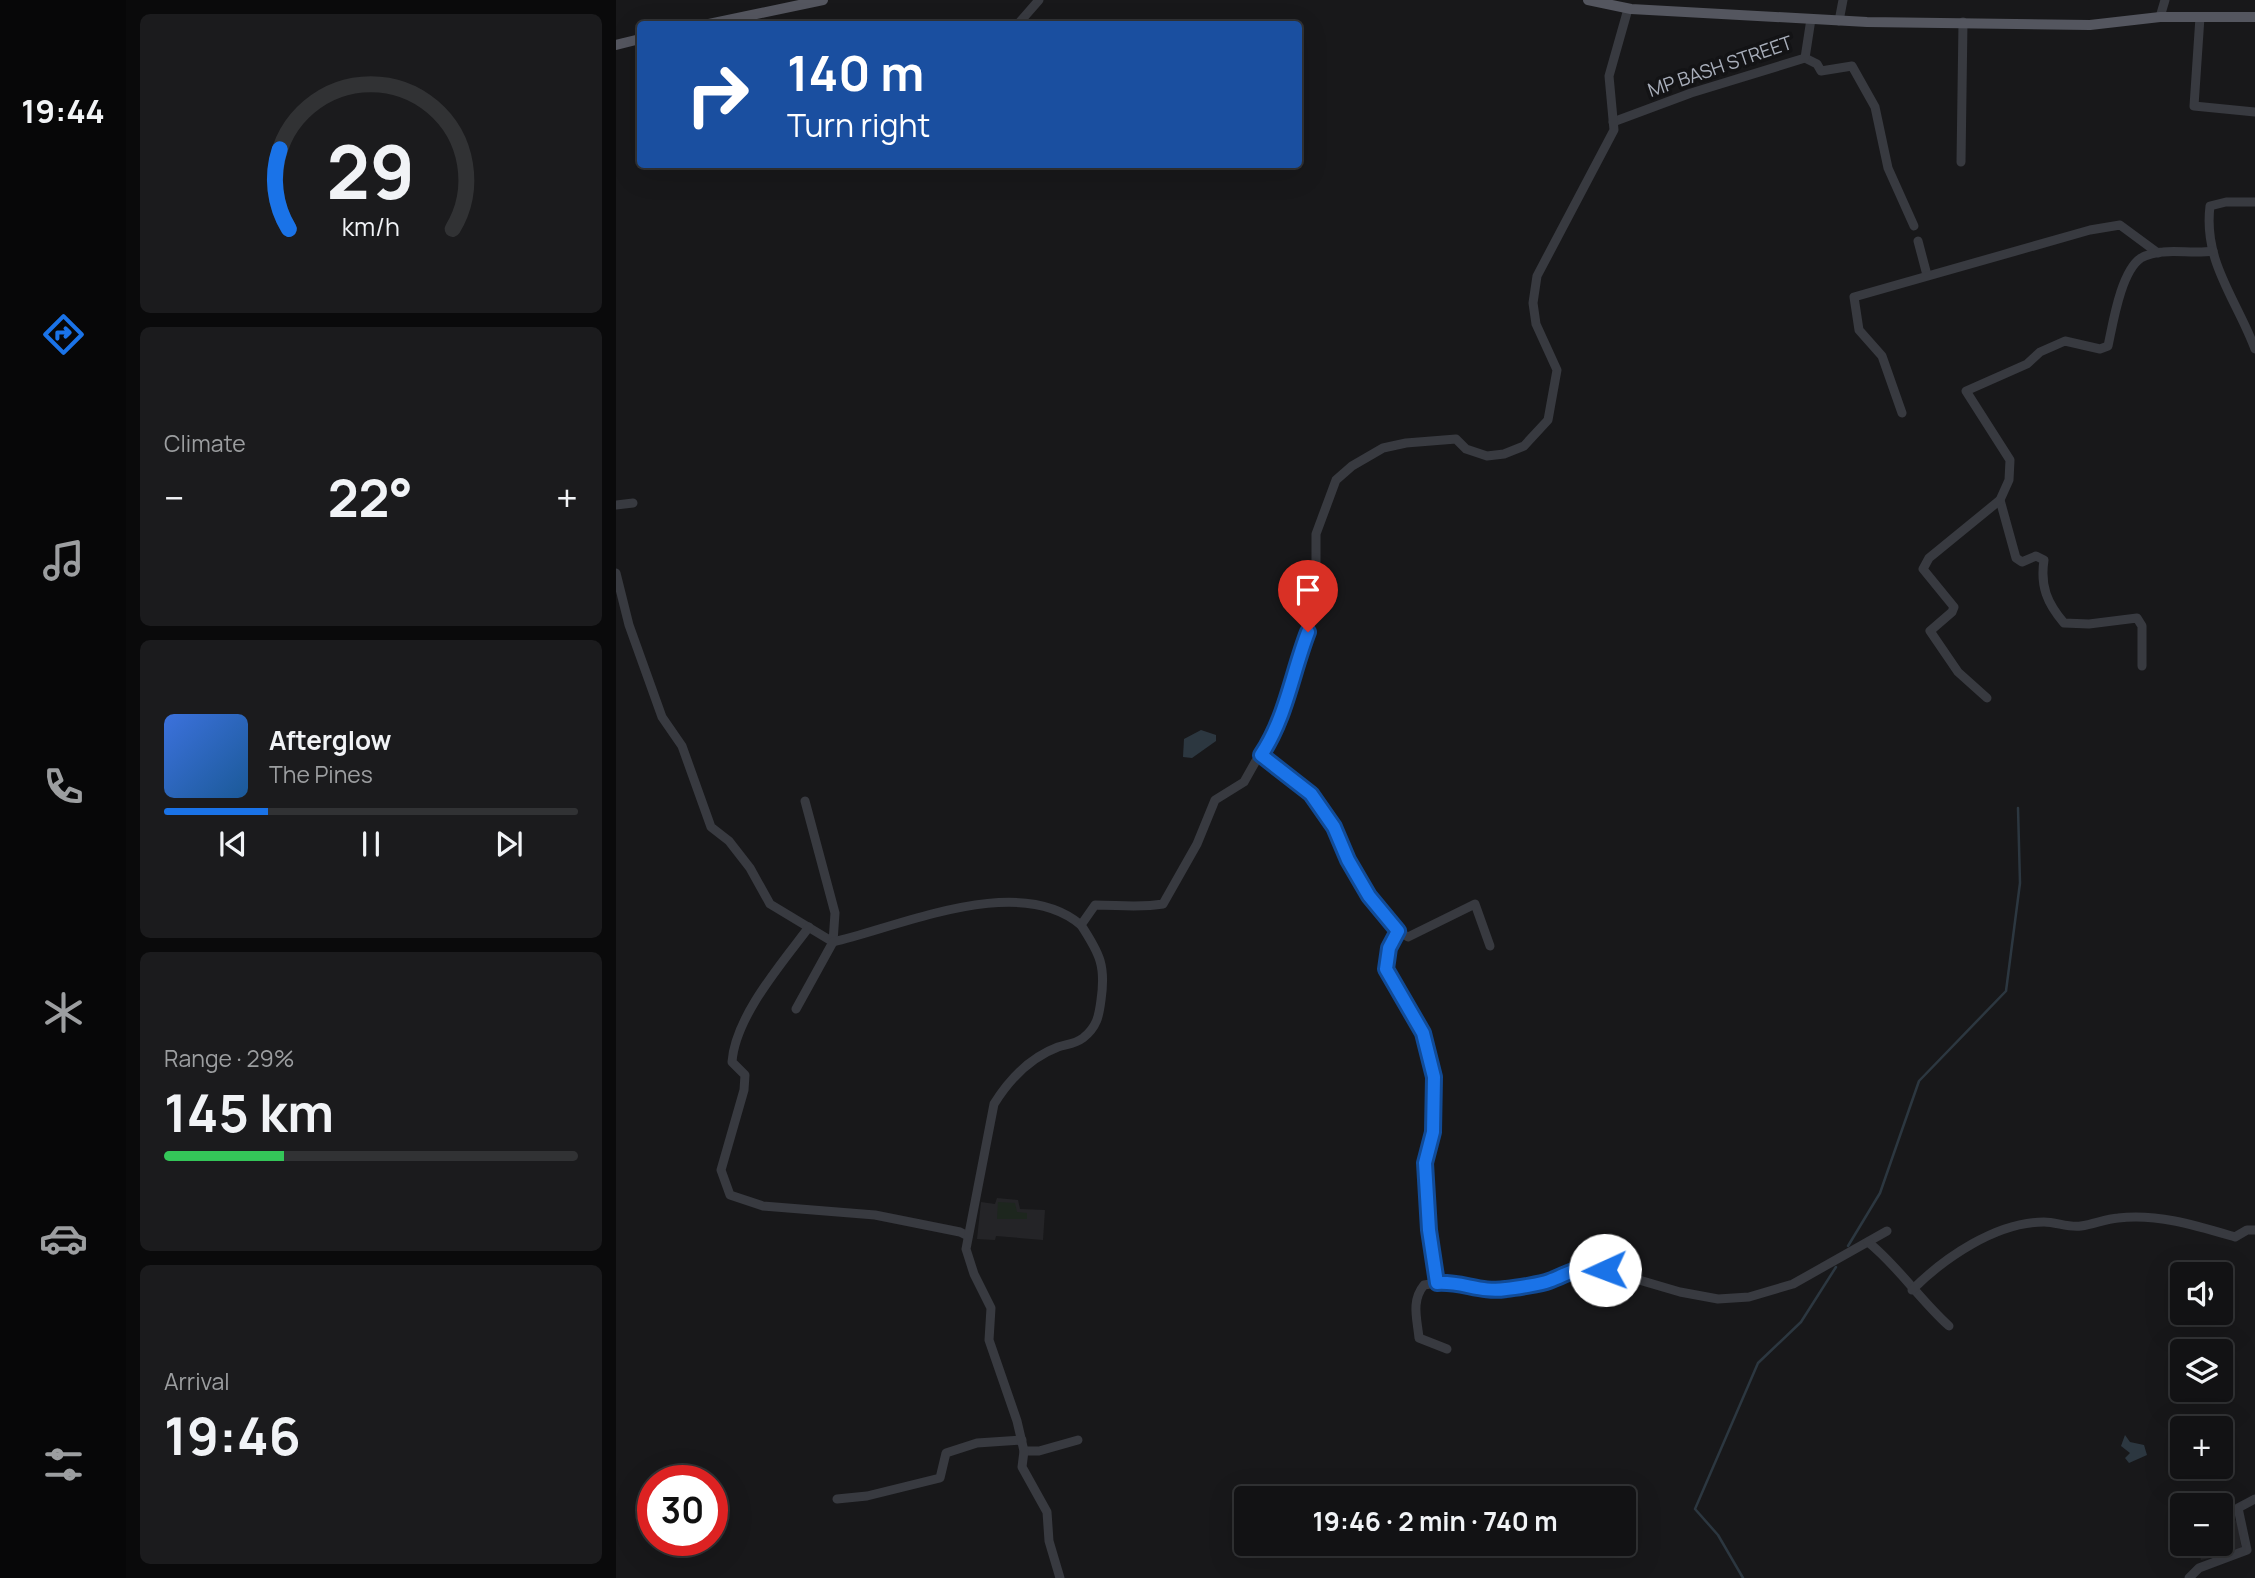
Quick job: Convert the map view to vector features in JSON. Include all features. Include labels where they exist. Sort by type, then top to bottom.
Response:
[{"type":"main road","points":[[723,21],[821,0]]},
{"type":"main road","points":[[1588,0],[1629,9],[1839,21],[2090,25],[2160,17],[2255,17]]},
{"type":"main road","points":[[616,44],[637,40]]},
{"type":"street","points":[[1021,21],[1039,0]]},
{"type":"street","points":[[1839,21],[1843,0]]},
{"type":"street","points":[[2160,17],[2165,0]]},
{"type":"street","points":[[1082,925],[1095,905],[1125,904],[1142,908],[1163,904],[1197,844],[1215,800],[1244,782],[1261,755],[1284,711],[1289,682],[1316,610],[1316,534],[1336,480],[1352,466],[1383,448],[1406,443],[1456,439],[1466,449],[1487,456],[1504,453],[1524,446],[1548,419],[1557,370],[1536,324],[1533,303],[1537,276],[1614,130],[1609,76],[1629,9]]},
{"type":"street","points":[[2200,17],[2194,106],[2255,111]]},
{"type":"street","name":"MP BASH STREET","points":[[1613,122],[1691,93],[1805,58],[1811,19]]},
{"type":"street","points":[[1961,162],[1963,22]]},
{"type":"street","points":[[1805,58],[1817,64],[1821,71],[1852,66],[1875,107],[1888,168],[1914,226]]},
{"type":"street","points":[[2255,202],[2226,202],[2210,206],[2208,224],[2223,285],[2255,349]]},
{"type":"street","points":[[1902,413],[1882,356],[1859,330],[1854,297],[2090,230],[2120,225],[2158,253]]},
{"type":"street","points":[[1918,242],[1927,275]]},
{"type":"street","points":[[1987,698],[1958,671],[1930,631],[1952,612],[1954,607],[1923,569],[1929,558],[2000,500],[2009,480],[2010,460],[1966,391],[2026,364],[2039,352],[2065,341],[2100,349],[2108,345],[2128,275],[2141,258],[2158,253],[2213,251]]},
{"type":"street","points":[[2000,500],[2016,558],[2022,562],[2036,556],[2044,560],[2042,578],[2046,596],[2064,623],[2089,624],[2137,618],[2142,626],[2142,666]]},
{"type":"street","points":[[616,505],[633,503]]},
{"type":"street","points":[[616,573],[629,625],[662,717],[682,746],[711,827],[729,841],[750,868],[771,904],[833,942],[977,902],[1041,908],[1068,914],[1082,925],[1096,948],[1105,983],[1100,1015],[1085,1037],[1075,1044],[1057,1048],[1026,1066],[1004,1088],[994,1104],[967,1250],[974,1274],[991,1308],[989,1340],[1024,1451],[1022,1467],[1047,1512],[1049,1541],[1060,1578]]},
{"type":"street","points":[[1261,755],[1311,794],[1334,827],[1348,860],[1369,896],[1398,931],[1408,937],[1475,904],[1490,946]]},
{"type":"street","points":[[796,1009],[833,942],[835,913],[826,872],[807,818],[805,801]]},
{"type":"street","points":[[809,928],[752,1008],[733,1041],[732,1062],[745,1075],[744,1090],[721,1170],[730,1195],[763,1206],[875,1216],[960,1232],[968,1236]]},
{"type":"street","points":[[1398,931],[1389,948],[1386,969],[1423,1033],[1434,1077],[1433,1132],[1425,1163],[1429,1230],[1437,1283]]},
{"type":"street","points":[[1912,1290],[1934,1268],[1964,1248],[2006,1230],[2042,1222],[2079,1227],[2120,1217],[2163,1218],[2235,1237],[2246,1230],[2255,1230]]},
{"type":"street","points":[[1447,1349],[1419,1338],[1414,1306],[1424,1285],[1456,1282],[1475,1290],[1506,1289],[1546,1283],[1588,1265],[1680,1292],[1718,1299],[1749,1297],[1793,1284],[1887,1231]]},
{"type":"street","points":[[1867,1242],[1882,1253],[1912,1290],[1949,1326]]},
{"type":"street","points":[[837,1499],[867,1496],[940,1478],[946,1453],[976,1443],[1021,1440]]},
{"type":"street","points":[[1024,1451],[1040,1451],[1078,1440]]},
{"type":"street","points":[[2189,1578],[2199,1568],[2248,1550],[2238,1508],[2255,1499]]},
{"type":"shaded area","points":[[1201,730],[1216,735],[1216,741],[1192,758],[1183,757],[1184,739]]},
{"type":"shaded area","points":[[997,1198],[1018,1200],[1020,1209],[1045,1210],[1043,1240],[996,1236],[995,1240],[977,1239],[981,1202],[995,1204]]},
{"type":"shaded area","points":[[998,1202],[1015,1203],[1017,1212],[1027,1213],[1027,1219],[997,1219]]},
{"type":"shaded area","points":[[2125,1435],[2130,1442],[2144,1445],[2147,1455],[2129,1463],[2125,1458],[2130,1453],[2121,1446]]},
{"type":"shaded area","points":[[2237,1520],[2242,1551],[2233,1553],[2233,1521]]},
{"type":"shaded area","points":[[2200,1556],[2219,1556],[2201,1560]]},
{"type":"waterway","points":[[1848,1246],[1880,1193],[1919,1081],[2006,991],[2020,883],[2018,808]]},
{"type":"waterway","points":[[1743,1578],[1718,1535],[1695,1509],[1758,1363],[1801,1322],[1836,1267]]},
{"type":"route","points":[[1308,632],[1289,682],[1284,711],[1261,755],[1311,794],[1334,827],[1348,860],[1369,896],[1398,931],[1389,948],[1386,969],[1423,1033],[1434,1077],[1433,1132],[1425,1163],[1432,1266],[1437,1283],[1456,1282],[1475,1290],[1506,1289],[1525,1284],[1546,1283],[1588,1265],[1605,1270]]}]
